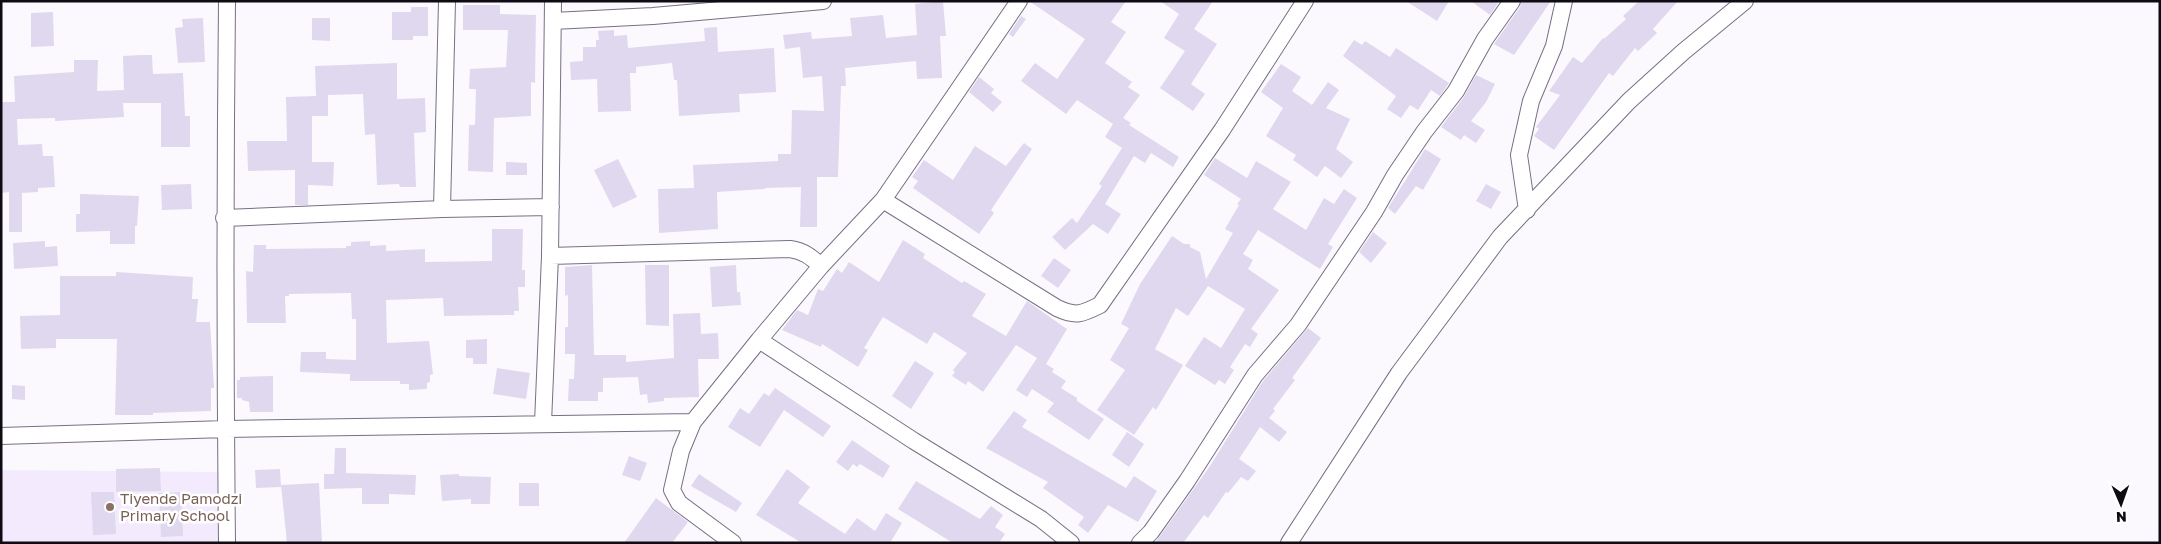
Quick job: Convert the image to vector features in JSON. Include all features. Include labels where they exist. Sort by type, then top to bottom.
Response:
[{"type":"street","points":[[227,543],[224,218],[228,1]]},
{"type":"street","points":[[442,209],[447,1]]},
{"type":"street","points":[[542,423],[550,256],[553,1]]},
{"type":"street","points":[[553,21],[653,16],[823,1]]},
{"type":"street","points":[[733,543],[679,503],[672,490],[681,451],[692,422],[821,266],[883,200],[1019,1]]},
{"type":"street","points":[[883,200],[1057,308],[1070,314],[1085,313],[1100,305],[1222,130],[1305,1]]},
{"type":"street","points":[[1140,543],[1151,532],[1187,481],[1255,375],[1298,325],[1374,212],[1395,175],[1456,91],[1485,39],[1512,1]]},
{"type":"street","points":[[1527,210],[1519,155],[1520,146],[1531,101],[1554,46],[1564,1]]},
{"type":"street","points":[[1288,543],[1399,373],[1500,237],[1629,101],[1683,52],[1745,1]]},
{"type":"street","points":[[224,218],[442,209],[551,207]]},
{"type":"street","points":[[550,256],[799,250],[821,266]]},
{"type":"street","points":[[759,340],[914,441],[1041,519],[1071,543]]},
{"type":"street","points":[[1,436],[226,429],[692,422]]},
{"type":"shaded area","name":"Tiyende Pamodzi Primary School","points":[[1,470],[218,472],[218,543],[1,543]]},
{"type":"building","points":[[943,1],[946,36],[940,36],[942,78],[917,79],[916,61],[845,68],[846,86],[841,86],[838,177],[817,177],[817,227],[800,227],[801,187],[765,188],[717,192],[718,229],[659,233],[658,189],[694,188],[693,165],[778,161],[778,154],[791,154],[792,110],[824,111],[822,76],[803,78],[800,47],[785,49],[783,35],[811,32],[812,39],[852,36],[850,18],[883,15],[886,38],[917,35],[915,4]]},
{"type":"building","points":[[1029,1],[1126,1],[1111,22],[1126,32],[1105,63],[1132,82],[1128,87],[1140,95],[1123,118],[1131,123],[1129,125],[1179,157],[1173,167],[1151,153],[1145,163],[1134,156],[1105,204],[1121,214],[1108,234],[1093,224],[1065,250],[1052,237],[1072,218],[1077,223],[1102,186],[1099,184],[1122,148],[1105,137],[1113,124],[1077,100],[1066,114],[1021,81],[1035,63],[1057,79],[1085,39]]},
{"type":"building","points":[[1160,1],[1213,1],[1194,29],[1217,44],[1191,84],[1205,94],[1193,111],[1160,88],[1185,51],[1164,38],[1179,14]]},
{"type":"building","points":[[1406,1],[1449,1],[1437,21]]},
{"type":"building","points":[[1471,1],[1496,1],[1498,3],[1490,15]]},
{"type":"building","points":[[1522,1],[1551,1],[1514,55],[1494,44],[1520,7]]},
{"type":"building","points":[[1639,1],[1678,1],[1653,29],[1657,33],[1638,51],[1635,48],[1613,76],[1609,73],[1554,150],[1534,136],[1539,129],[1536,127],[1560,95],[1549,91],[1573,57],[1582,63],[1603,38],[1626,19],[1623,16]]},
{"type":"building","points":[[463,5],[500,5],[500,14],[536,15],[535,83],[531,82],[531,116],[494,118],[493,172],[468,171],[469,125],[475,125],[476,89],[469,89],[470,69],[506,67],[508,30],[463,30]]},
{"type":"building","points":[[411,7],[428,7],[428,36],[413,36],[413,40],[392,40],[392,12],[411,12]]},
{"type":"building","points":[[53,12],[54,46],[31,47],[31,13]]},
{"type":"building","points":[[1021,16],[1026,19],[1013,37],[1009,34]]},
{"type":"building","points":[[203,18],[205,62],[178,63],[175,28],[183,27],[182,19]]},
{"type":"building","points":[[312,18],[330,18],[330,41],[312,40]]},
{"type":"building","points":[[717,27],[718,52],[774,48],[776,92],[739,94],[740,112],[679,116],[677,80],[674,80],[672,63],[636,67],[636,73],[630,73],[631,111],[598,112],[597,79],[571,80],[570,62],[583,61],[583,47],[596,47],[596,40],[599,40],[598,31],[614,30],[614,36],[627,35],[628,48],[705,41],[704,28]]},
{"type":"building","points":[[1354,40],[1362,45],[1365,41],[1390,57],[1396,48],[1449,83],[1440,96],[1431,90],[1418,110],[1410,105],[1401,118],[1387,109],[1396,96],[1343,56]]},
{"type":"building","points":[[152,55],[153,74],[183,73],[185,116],[190,116],[190,147],[161,147],[161,103],[123,103],[124,117],[55,121],[55,118],[17,119],[18,145],[42,144],[43,156],[53,156],[55,187],[38,188],[38,192],[22,193],[22,232],[9,232],[9,192],[1,193],[1,102],[15,102],[14,76],[74,72],[74,60],[98,60],[97,91],[124,90],[123,56]]},
{"type":"building","points":[[397,63],[397,99],[425,98],[426,132],[414,133],[416,187],[400,187],[399,184],[377,185],[375,134],[365,135],[363,94],[328,95],[328,116],[312,116],[312,162],[334,162],[333,186],[308,185],[308,205],[295,205],[295,170],[248,171],[247,141],[287,141],[286,97],[316,96],[315,66]]},
{"type":"building","points":[[1281,64],[1301,77],[1292,91],[1312,105],[1328,82],[1339,90],[1326,108],[1350,119],[1336,149],[1353,162],[1341,178],[1325,166],[1317,177],[1293,160],[1296,155],[1266,136],[1283,108],[1261,92]]},
{"type":"building","points":[[1476,75],[1495,84],[1486,102],[1471,121],[1485,130],[1476,143],[1464,135],[1461,140],[1441,127],[1464,97]]},
{"type":"building","points":[[979,77],[994,89],[991,93],[1002,102],[993,112],[969,92]]},
{"type":"building","points":[[1024,143],[1032,149],[991,210],[994,213],[979,234],[913,188],[918,181],[912,177],[924,160],[953,180],[975,146],[1006,166]]},
{"type":"building","points":[[1425,149],[1441,159],[1423,190],[1416,186],[1395,214],[1388,208]]},
{"type":"building","points":[[1215,158],[1247,178],[1256,161],[1291,182],[1273,209],[1306,230],[1324,198],[1334,204],[1344,189],[1357,198],[1328,244],[1333,247],[1320,269],[1258,230],[1243,254],[1253,260],[1248,269],[1279,290],[1251,329],[1258,334],[1250,347],[1245,344],[1230,367],[1234,370],[1225,384],[1219,380],[1215,385],[1185,366],[1204,337],[1221,348],[1245,309],[1208,286],[1188,316],[1176,308],[1155,349],[1183,365],[1156,410],[1153,407],[1134,435],[1097,410],[1125,370],[1110,360],[1129,328],[1121,324],[1140,284],[1172,236],[1184,244],[1190,244],[1190,247],[1200,252],[1206,279],[1233,233],[1225,229],[1241,199],[1204,175]]},
{"type":"building","points":[[618,159],[637,197],[613,208],[594,170]]},
{"type":"building","points":[[506,162],[527,163],[527,175],[506,175]]},
{"type":"building","points":[[191,184],[192,209],[162,210],[161,185]]},
{"type":"building","points":[[1486,184],[1501,192],[1491,209],[1476,201]]},
{"type":"building","points":[[80,194],[139,196],[135,244],[110,244],[110,231],[76,232],[76,214],[80,214]]},
{"type":"building","points":[[492,229],[523,229],[522,270],[525,270],[525,287],[518,287],[519,311],[514,311],[514,315],[444,316],[443,298],[386,300],[387,343],[429,341],[433,374],[430,375],[427,389],[409,390],[409,384],[400,384],[400,381],[350,381],[350,374],[300,372],[301,352],[326,352],[326,359],[356,360],[356,319],[352,319],[351,293],[289,294],[289,296],[285,296],[286,323],[247,323],[246,271],[253,272],[254,245],[266,245],[266,249],[346,248],[346,246],[351,246],[351,242],[370,241],[370,246],[386,245],[386,251],[425,249],[425,262],[492,261]]},
{"type":"building","points":[[1373,232],[1387,243],[1371,263],[1359,252]]},
{"type":"building","points":[[903,240],[925,254],[923,258],[962,283],[964,281],[986,294],[972,316],[1006,336],[1027,301],[1067,329],[1046,364],[1054,369],[1052,372],[1066,381],[1061,388],[1104,419],[1089,440],[1047,412],[1054,403],[1032,389],[1027,397],[1016,390],[1037,358],[1016,345],[983,392],[968,381],[966,385],[952,376],[955,372],[953,370],[967,353],[934,332],[927,344],[883,317],[864,348],[868,350],[858,367],[822,344],[821,347],[782,330],[797,310],[808,315],[818,289],[823,291],[837,269],[842,273],[849,262],[879,282]]},
{"type":"building","points":[[45,241],[45,247],[57,246],[58,266],[14,269],[13,243]]},
{"type":"building","points":[[1054,258],[1071,270],[1058,288],[1041,276]]},
{"type":"building","points":[[592,265],[594,355],[626,355],[626,362],[674,358],[673,314],[700,313],[701,334],[718,333],[719,359],[698,359],[699,397],[664,398],[664,401],[648,403],[647,394],[640,395],[638,377],[603,378],[603,392],[598,392],[598,401],[568,401],[569,379],[574,379],[575,354],[565,354],[565,327],[568,327],[568,295],[565,296],[565,267]]},
{"type":"building","points":[[645,265],[669,265],[669,326],[646,325]]},
{"type":"building","points":[[736,265],[737,292],[740,292],[741,305],[712,307],[710,267]]},
{"type":"building","points":[[116,272],[193,277],[192,299],[198,299],[196,322],[210,322],[214,388],[211,388],[211,411],[153,413],[153,415],[115,415],[117,339],[56,339],[56,348],[21,349],[20,316],[60,315],[60,276],[116,276]]},
{"type":"building","points":[[1308,328],[1321,338],[1292,378],[1295,380],[1273,409],[1275,411],[1269,418],[1287,432],[1279,442],[1260,427],[1239,459],[1256,471],[1248,481],[1241,477],[1228,493],[1226,492],[1208,518],[1204,515],[1183,543],[1155,543],[1210,466],[1263,381]]},
{"type":"building","points":[[487,339],[487,364],[473,364],[473,358],[466,358],[466,340]]},
{"type":"building","points":[[915,361],[934,373],[911,409],[892,396]]},
{"type":"building","points":[[497,368],[530,373],[526,399],[493,394]]},
{"type":"building","points":[[273,376],[273,412],[250,412],[249,402],[242,400],[242,398],[237,398],[237,380],[240,380],[240,377]]},
{"type":"building","points":[[12,385],[25,386],[25,400],[12,399]]},
{"type":"building","points":[[775,388],[831,426],[823,437],[784,410],[760,447],[728,427],[740,408],[749,414],[764,393],[769,396]]},
{"type":"building","points":[[1014,411],[1027,420],[1022,427],[1126,488],[1134,476],[1157,491],[1138,522],[1108,505],[1088,533],[1078,525],[1084,517],[1043,488],[1048,482],[986,448]]},
{"type":"building","points":[[1127,432],[1144,444],[1129,467],[1112,455]]},
{"type":"building","points":[[852,440],[890,466],[883,478],[860,464],[857,467],[853,464],[848,471],[836,462]]},
{"type":"building","points":[[335,448],[346,448],[346,473],[416,475],[415,495],[389,494],[389,504],[362,504],[362,488],[324,489],[324,474],[334,474]]},
{"type":"building","points":[[629,456],[647,463],[640,481],[622,475]]},
{"type":"building","points":[[160,468],[161,491],[116,492],[116,469]]},
{"type":"building","points":[[280,469],[281,487],[256,488],[255,470]]},
{"type":"building","points":[[787,469],[810,487],[798,503],[845,534],[857,518],[875,531],[886,513],[902,523],[890,543],[802,543],[756,515]]},
{"type":"building","points":[[459,474],[459,476],[491,477],[490,504],[471,504],[471,499],[442,501],[440,475]]},
{"type":"building","points":[[699,474],[742,503],[736,512],[691,486]]},
{"type":"building","points":[[916,481],[980,519],[991,506],[1003,515],[995,527],[1005,534],[999,543],[953,543],[898,509]]},
{"type":"building","points":[[319,483],[322,543],[287,543],[281,485]]},
{"type":"building","points":[[519,483],[539,483],[539,506],[519,506]]},
{"type":"building","points":[[91,492],[114,492],[116,534],[93,535]]},
{"type":"building","points":[[182,492],[183,536],[161,537],[159,493]]},
{"type":"building","points":[[656,498],[688,522],[672,543],[624,543]]},
{"type":"place","name":"Tiyende Pamodzi Primary School","points":[[110,507]]}]
